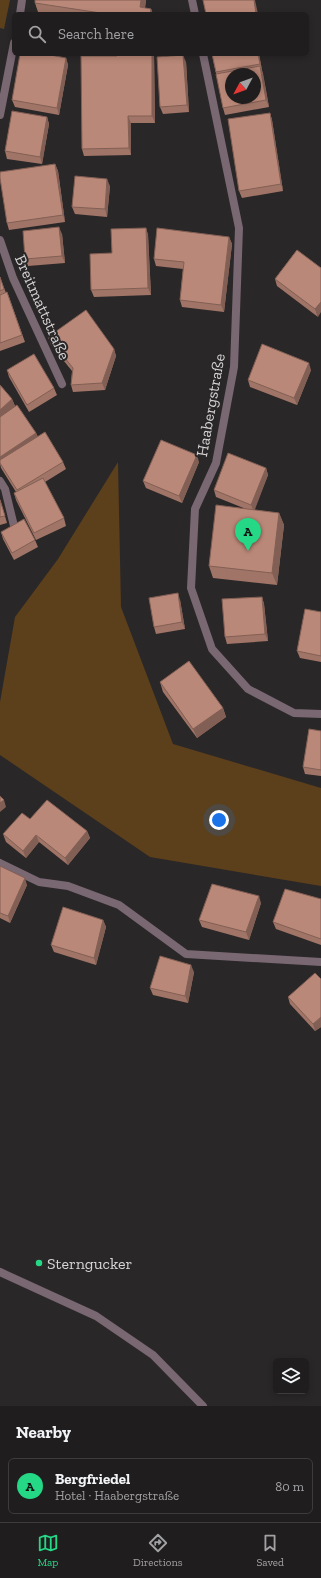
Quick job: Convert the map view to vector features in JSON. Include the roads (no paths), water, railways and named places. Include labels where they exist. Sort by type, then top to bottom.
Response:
[{"type":"street","points":[[20,12],[22,0]]},
{"type":"street","points":[[192,0],[194,12]]},
{"type":"street","points":[[0,115],[12,53]]},
{"type":"street","name":"Haabergstraße","points":[[203,56],[239,228],[234,367],[216,462],[194,509],[191,588],[212,649],[248,689],[294,712],[321,714]]},
{"type":"street","name":"Breitmattstraße","points":[[0,240],[13,278],[62,384]]},
{"type":"street","points":[[0,481],[5,489],[14,526]]},
{"type":"street","points":[[0,863],[39,882],[68,886],[119,905],[186,954],[321,962]]},
{"type":"street","points":[[0,1272],[96,1316],[152,1355],[203,1406]]},
{"type":"place","name":"Bergfriedel","points":[[248,551]]},
{"type":"place","name":"Sterngucker","points":[[39,1263]]}]
